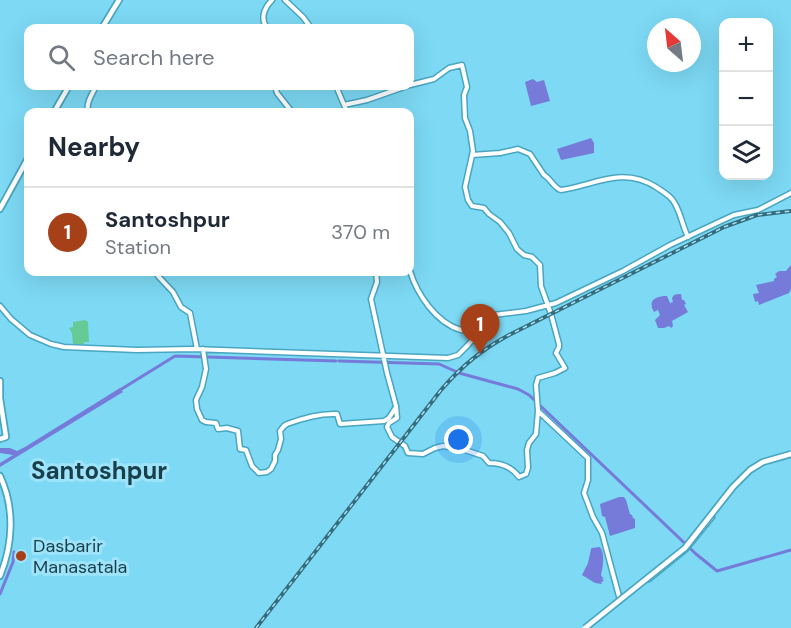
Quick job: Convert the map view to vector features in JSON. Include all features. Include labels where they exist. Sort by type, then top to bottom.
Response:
[{"type":"main road","points":[[104,24],[119,0]]},
{"type":"main road","points":[[56,108],[67,90]]},
{"type":"main road","points":[[0,209],[24,165]]},
{"type":"main road","points":[[0,381],[0,399],[6,437],[0,439]]},
{"type":"main road","points":[[585,628],[685,548],[733,487],[750,470],[763,462],[791,454]]},
{"type":"main road","points":[[0,476],[8,497],[11,526],[7,555],[0,576]]},
{"type":"street","points":[[264,24],[266,8],[272,0]]},
{"type":"street","points":[[286,0],[309,24]]},
{"type":"street","points":[[386,423],[392,437],[405,446],[408,453],[423,454],[439,446],[465,450],[484,457],[489,463],[502,464],[516,472],[519,477],[526,474],[527,450],[536,434],[538,378],[565,368],[556,355],[559,344],[541,286],[539,263],[517,249],[500,222],[484,208],[472,206],[468,200],[465,184],[472,155],[472,139],[464,110],[464,94],[467,87],[462,65],[449,68],[435,79],[414,84]]},
{"type":"street","points":[[87,108],[94,90]]},
{"type":"street","points":[[276,90],[289,108]]},
{"type":"street","points":[[339,90],[346,108]]},
{"type":"street","points":[[345,105],[398,90]]},
{"type":"street","points":[[472,155],[500,153],[516,148],[527,152],[544,175],[561,190],[609,178],[632,177],[645,181],[671,198],[680,213],[688,237]]},
{"type":"street","points":[[0,306],[25,331],[54,345],[70,347],[137,350],[197,349],[384,359],[456,356],[472,341],[479,323],[493,315],[520,312],[564,299],[725,218],[758,210],[791,194]]},
{"type":"street","points":[[158,276],[170,287],[181,307],[190,313],[197,349]]},
{"type":"street","points":[[204,351],[206,369],[196,402],[198,412],[202,420],[216,423],[219,429],[227,428],[238,431],[240,449],[246,450],[252,466],[260,473],[271,469],[279,450],[280,431],[290,423],[326,414],[337,414],[340,424],[391,421],[397,418],[396,406],[371,300],[377,282],[376,276]]},
{"type":"street","points":[[413,276],[429,303],[445,318],[464,330],[475,332]]},
{"type":"street","points":[[538,408],[588,458],[588,480],[584,494],[602,533],[620,600]]},
{"type":"street","points":[[585,628],[687,546],[741,477],[761,462],[791,454]]},
{"type":"green space","points":[[85,320],[88,322],[89,342],[73,344],[69,328],[73,327],[73,322]]},
{"type":"water","points":[[533,79],[537,82],[544,80],[550,101],[531,106],[525,82]]},
{"type":"water","points":[[591,138],[594,143],[594,153],[561,160],[557,149]]},
{"type":"water","points":[[791,265],[789,293],[759,305],[758,301],[755,302],[753,294],[759,293],[756,285],[774,281],[777,277],[775,274],[779,271],[786,271]]},
{"type":"water","points":[[681,294],[688,312],[672,321],[671,328],[669,326],[658,328],[655,320],[660,315],[658,310],[654,312],[652,302],[656,298],[667,296],[670,303],[673,302],[674,295]]},
{"type":"water","points":[[120,388],[123,392],[0,467],[0,463],[13,455],[0,453],[0,448],[17,451],[25,447]]},
{"type":"water","points":[[624,497],[626,500],[630,514],[635,519],[635,528],[610,536],[600,504]]},
{"type":"water","points":[[600,547],[603,556],[601,575],[605,578],[602,579],[604,581],[601,582],[602,584],[595,583],[582,575],[591,549]]},
{"type":"waterway","points":[[120,390],[175,356],[336,361]]},
{"type":"waterway","points":[[339,361],[439,364],[457,372]]},
{"type":"waterway","points":[[459,373],[518,389],[529,395],[696,554],[717,571],[791,550]]},
{"type":"waterway","points":[[0,594],[13,562],[14,552]]},
{"type":"railway","points":[[256,628],[441,390],[472,359],[509,335],[724,227],[757,215],[791,211]]},
{"type":"place","name":"Santoshpur","points":[[480,354]]},
{"type":"place","name":"Dasbarir Manasatala","points":[[21,556]]},
{"type":"district","name":"Santoshpur","points":[[99,470]]}]
